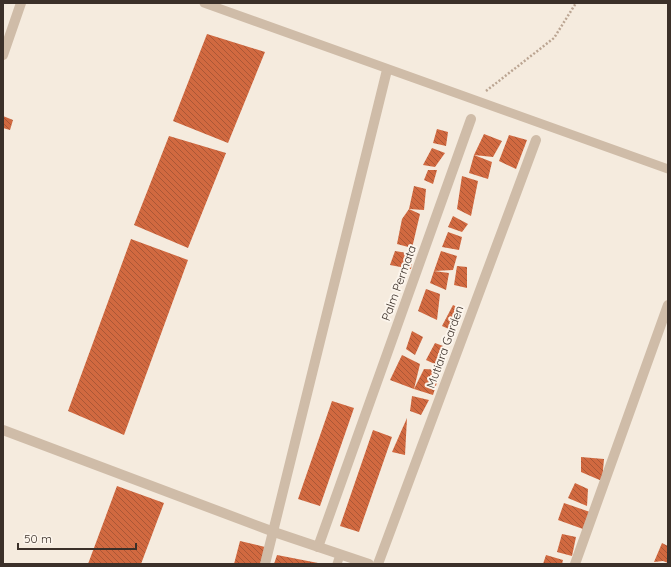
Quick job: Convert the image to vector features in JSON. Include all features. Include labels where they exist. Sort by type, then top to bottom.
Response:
[{"type":"street","points":[[3,55],[21,3]]},
{"type":"street","points":[[265,564],[388,70]]},
{"type":"street","name":"Palm Permata","points":[[318,548],[471,119]]},
{"type":"street","name":"Mutiara Garden","points":[[378,564],[536,140]]},
{"type":"street","points":[[575,564],[668,305]]},
{"type":"street","points":[[3,430],[318,548],[338,559],[369,564]]},
{"type":"lane","points":[[204,3],[668,169]]},
{"type":"path","points":[[475,99],[554,38],[568,18],[576,3]]},
{"type":"building","points":[[207,34],[265,52],[228,143],[173,121]]},
{"type":"building","points":[[3,116],[13,120],[10,130],[3,128]]},
{"type":"building","points":[[437,129],[448,132],[446,146],[433,143]]},
{"type":"building","points":[[484,134],[502,141],[493,157],[474,155]]},
{"type":"building","points":[[509,135],[527,140],[516,169],[499,161]]},
{"type":"building","points":[[169,136],[226,153],[188,248],[134,225]]},
{"type":"building","points":[[432,148],[445,153],[435,167],[423,165]]},
{"type":"building","points":[[474,155],[492,162],[488,179],[469,173]]},
{"type":"building","points":[[428,170],[437,170],[433,184],[424,180]]},
{"type":"building","points":[[462,176],[478,181],[471,216],[457,209]]},
{"type":"building","points":[[414,186],[426,189],[424,210],[409,209]]},
{"type":"building","points":[[409,209],[420,214],[412,248],[397,244],[402,219]]},
{"type":"building","points":[[453,216],[468,224],[462,232],[448,227]]},
{"type":"building","points":[[448,232],[462,237],[459,250],[442,247]]},
{"type":"building","points":[[131,239],[188,260],[124,435],[68,411]]},
{"type":"building","points":[[395,251],[413,254],[411,269],[390,265]]},
{"type":"building","points":[[441,251],[457,256],[453,270],[434,271]]},
{"type":"building","points":[[457,266],[467,267],[467,288],[454,285]]},
{"type":"building","points":[[434,271],[449,273],[446,290],[430,283]]},
{"type":"building","points":[[426,289],[440,294],[437,320],[418,311]]},
{"type":"building","points":[[453,305],[461,309],[451,330],[442,326]]},
{"type":"building","points":[[412,331],[423,337],[415,355],[406,349]]},
{"type":"building","points":[[435,343],[443,346],[437,365],[426,360]]},
{"type":"building","points":[[402,355],[420,364],[414,389],[390,380]]},
{"type":"building","points":[[424,369],[441,370],[433,395],[414,389]]},
{"type":"building","points":[[412,396],[429,400],[421,415],[410,411]]},
{"type":"building","points":[[332,401],[354,408],[320,506],[298,499]]},
{"type":"building","points":[[407,418],[405,455],[392,452]]},
{"type":"building","points":[[373,430],[392,437],[359,532],[340,526]]},
{"type":"building","points":[[581,457],[604,459],[602,481],[581,472]]},
{"type":"building","points":[[575,483],[588,489],[587,506],[568,498]]},
{"type":"building","points":[[117,486],[164,503],[141,564],[88,564]]},
{"type":"building","points":[[564,503],[590,512],[583,529],[558,520]]},
{"type":"building","points":[[562,534],[576,537],[572,556],[557,552]]},
{"type":"building","points":[[240,541],[265,547],[261,564],[234,564]]},
{"type":"building","points":[[662,543],[668,546],[668,563],[663,561],[654,562]]},
{"type":"building","points":[[277,555],[318,563],[318,564],[274,564]]},
{"type":"building","points":[[546,555],[563,560],[562,564],[543,564]]}]
